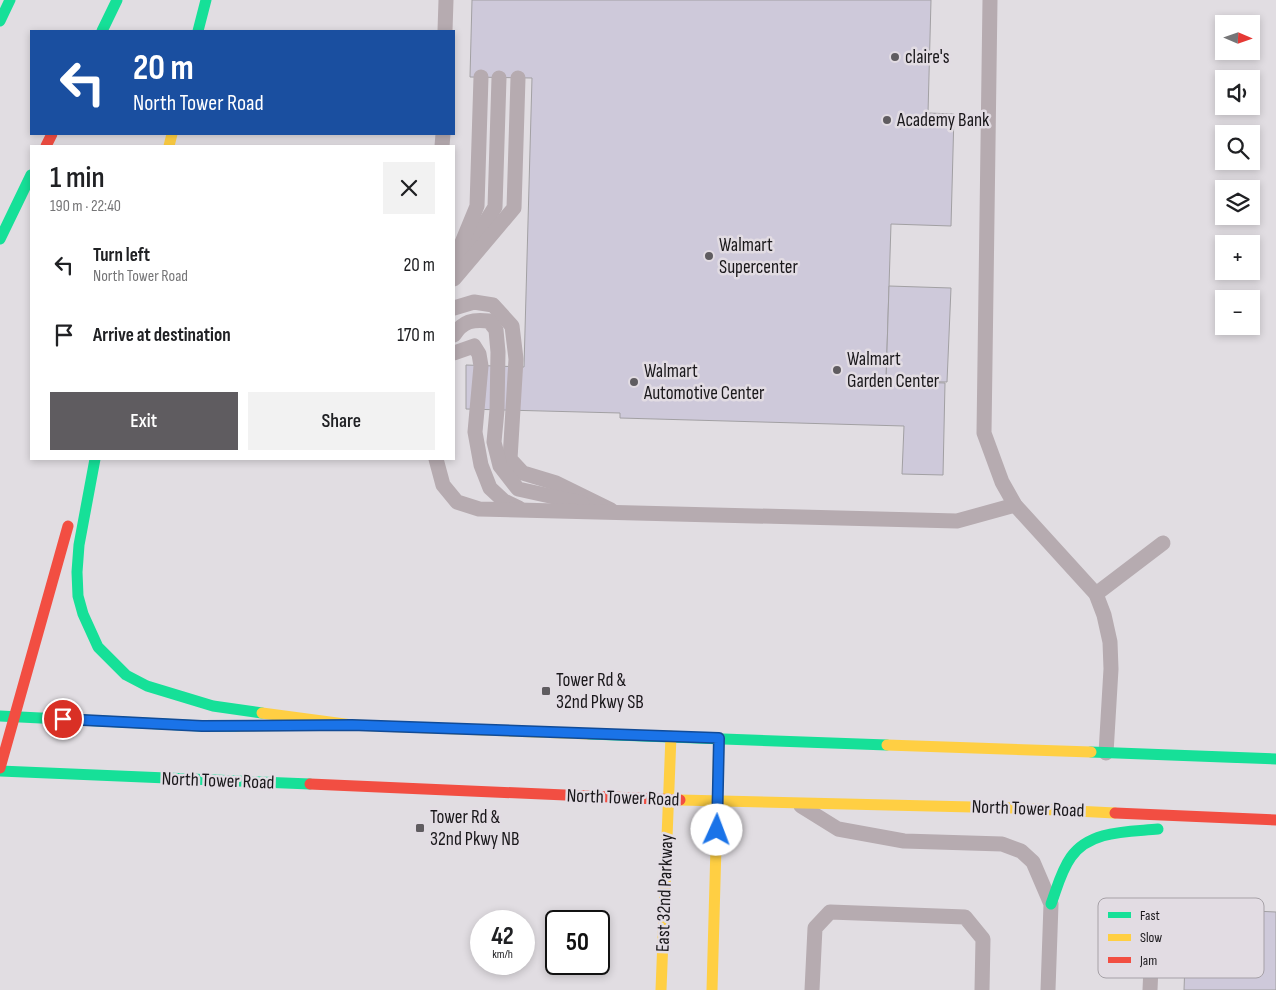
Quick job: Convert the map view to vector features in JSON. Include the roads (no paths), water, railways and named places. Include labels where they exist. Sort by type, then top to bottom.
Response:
[{"type":"main road","points":[[0,21],[10,0]]},
{"type":"main road","points":[[102,30],[117,0]]},
{"type":"main road","points":[[198,30],[206,0]]},
{"type":"main road","points":[[0,239],[30,177]]},
{"type":"main road","points":[[0,769],[88,460]]},
{"type":"main road","points":[[95,460],[79,545],[77,572],[78,596],[83,614],[98,647],[126,674],[147,686],[172,694],[212,706],[352,725]]},
{"type":"main road","points":[[0,716],[202,726],[352,725],[1276,759]]},
{"type":"main road","name":"East 32nd Parkway","points":[[661,990],[671,736]]},
{"type":"main road","points":[[712,990],[719,738]]},
{"type":"main road","name":"North Tower Road","points":[[0,769],[669,800],[1014,808],[1276,820]]},
{"type":"main road","points":[[1051,904],[1071,855],[1089,841],[1111,834],[1246,820]]},
{"type":"lane","points":[[445,30],[446,0]]},
{"type":"lane","points":[[990,0],[984,433],[1002,482],[1015,505],[1096,594],[1104,615],[1110,642],[1111,669],[1106,753]]},
{"type":"lane","points":[[455,260],[478,206],[481,77]]},
{"type":"lane","points":[[455,271],[495,207],[499,78]]},
{"type":"lane","points":[[455,279],[514,208],[518,78]]},
{"type":"lane","points":[[455,308],[474,302],[493,305],[512,326],[516,360],[510,459],[523,473],[556,483],[617,512]]},
{"type":"lane","points":[[455,333],[458,328],[475,319],[489,321],[496,330],[498,366],[494,442],[500,466],[518,489],[531,493],[551,495],[617,512]]},
{"type":"lane","points":[[455,353],[474,346],[480,354],[481,366],[475,432],[482,465],[490,488],[504,501],[522,510]]},
{"type":"lane","points":[[436,460],[443,485],[458,502],[479,508],[957,521],[1015,505]]},
{"type":"lane","points":[[1096,594],[1163,544]]},
{"type":"lane","points":[[793,802],[838,829],[904,841],[1002,844],[1020,851],[1033,862],[1051,904],[1048,990]]},
{"type":"lane","points":[[812,990],[815,928],[830,912],[965,917],[983,939],[982,990]]},
{"type":"place","name":"claire's","points":[[895,57]]},
{"type":"place","name":"Academy Bank","points":[[887,120]]},
{"type":"place","name":"Walmart Supercenter","points":[[709,256]]},
{"type":"place","name":"Walmart Garden Center","points":[[837,370]]},
{"type":"place","name":"Walmart Automotive Center","points":[[634,382]]},
{"type":"place","name":"Tower Rd & 32nd Pkwy SB","points":[[546,691]]},
{"type":"place","name":"Tower Rd & 32nd Pkwy NB","points":[[420,828]]}]
